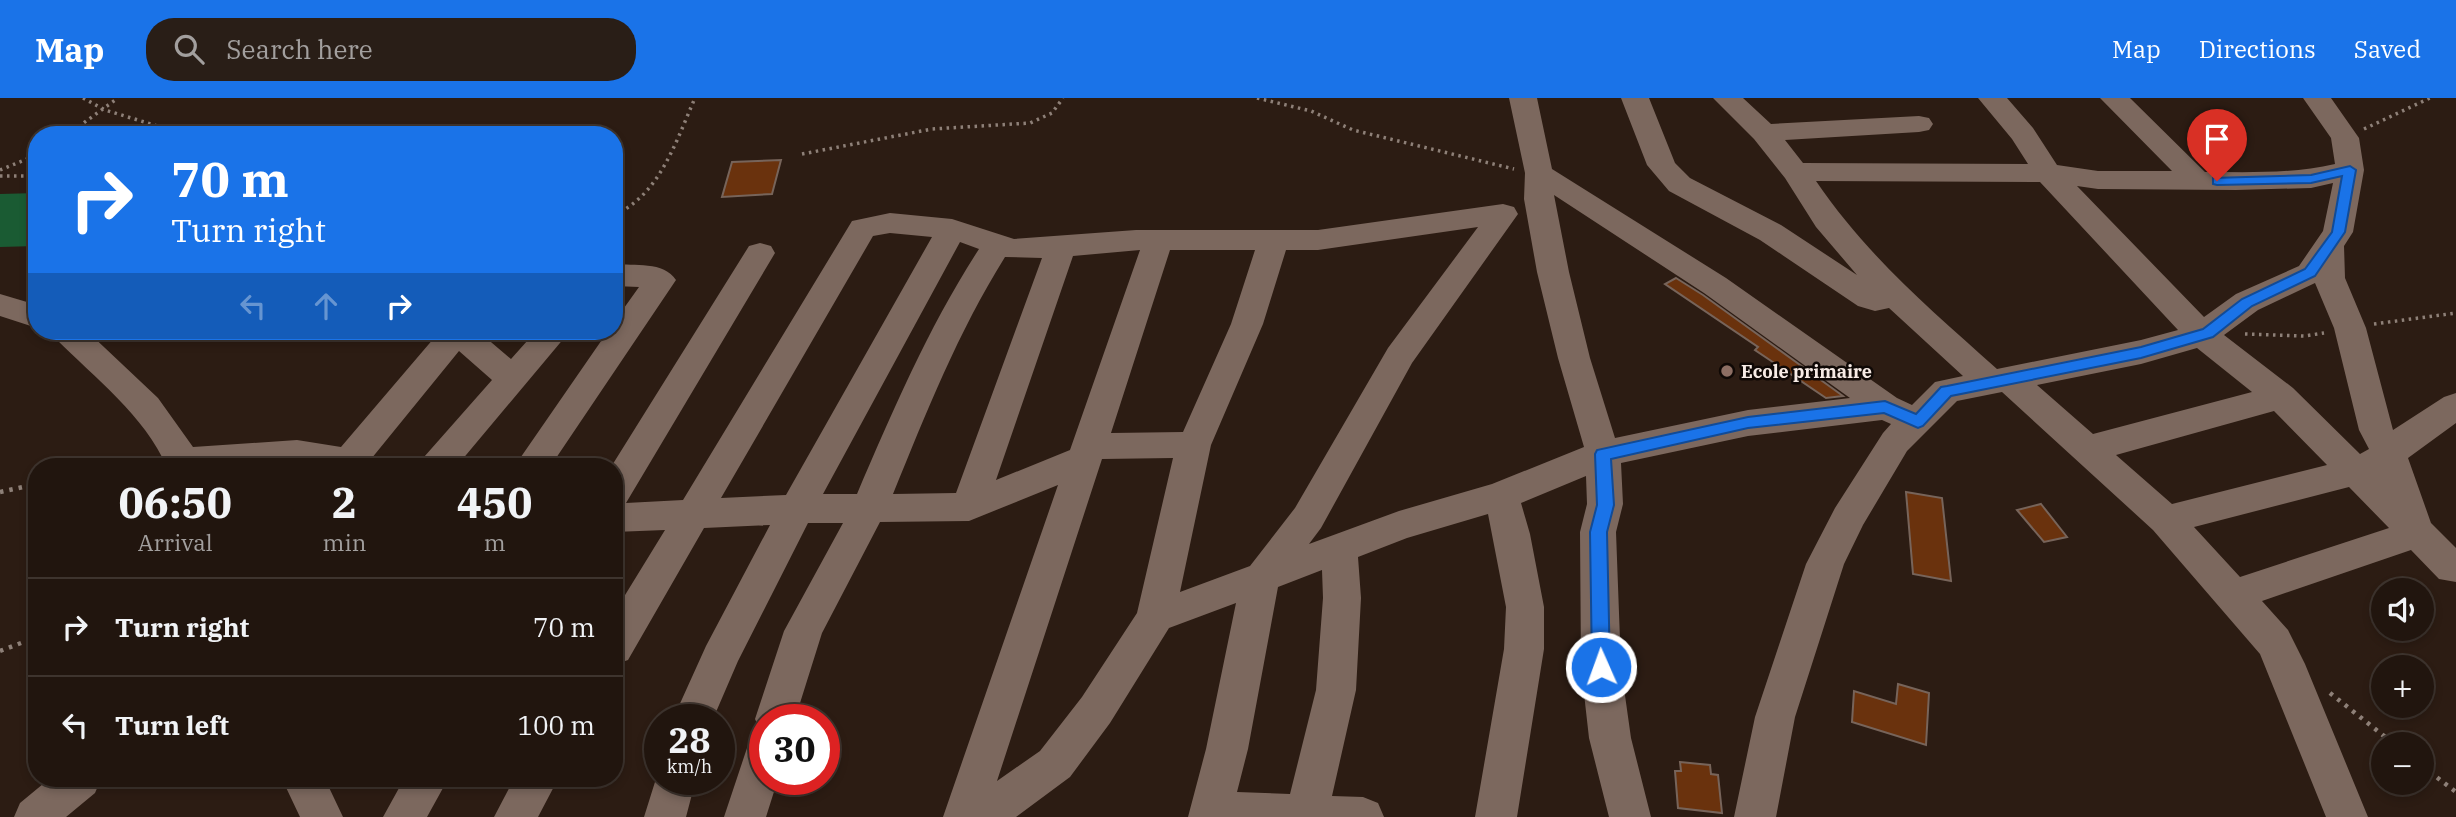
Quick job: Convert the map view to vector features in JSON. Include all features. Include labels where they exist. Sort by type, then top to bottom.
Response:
[{"type":"street","points":[[1523,98],[1553,272],[1571,346],[1603,454],[1605,505],[1598,532],[1601,667],[1610,738],[1630,817]]},
{"type":"street","points":[[1635,98],[1661,165],[1667,175],[1679,185],[1757,225],[1869,298],[1875,300],[1894,296]]},
{"type":"street","points":[[1727,98],[1764,132],[1827,220],[1894,296],[2088,449],[2166,520],[2234,596],[2282,656],[2347,817]]},
{"type":"street","points":[[1992,98],[2023,134],[2048,173],[2202,335],[2281,397],[2452,568]]},
{"type":"street","points":[[2114,98],[2198,181]]},
{"type":"street","points":[[1154,617],[1339,547],[1501,496],[1603,454],[1748,423],[1901,415],[1947,391],[2141,352],[2202,335],[2247,302],[2310,272],[2338,232],[2347,154],[2317,98]]},
{"type":"street","points":[[1764,132],[1919,124]]},
{"type":"street","points":[[1795,172],[2048,173],[2098,180],[2311,179],[2347,154]]},
{"type":"street","points":[[1363,817],[1210,814],[1242,678],[1257,593],[1264,575],[1308,517],[1400,356],[1503,214],[1539,186]]},
{"type":"street","points":[[1539,186],[1647,241],[1788,335],[1901,415]]},
{"type":"street","points":[[623,633],[863,228],[890,223],[952,229],[997,245],[1022,250],[1157,240],[1318,240],[1503,214]]},
{"type":"street","points":[[700,704],[720,658],[797,509],[952,229]]},
{"type":"street","points":[[964,817],[1157,240]]},
{"type":"street","points":[[982,817],[1055,764],[1096,710],[1154,617],[1194,445],[1247,324],[1273,240]]},
{"type":"street","points":[[780,704],[803,631],[868,510],[924,377],[967,292],[997,245]]},
{"type":"street","points":[[2329,246],[2329,278],[2350,328],[2376,430],[2389,454],[2416,534]]},
{"type":"street","points":[[969,508],[1061,247]]},
{"type":"street","points":[[623,478],[761,253]]},
{"type":"street","points":[[623,276],[658,278],[660,281],[623,334]]},
{"type":"street","points":[[0,305],[28,314]]},
{"type":"street","points":[[76,340],[146,407],[180,458]]},
{"type":"street","points":[[355,458],[450,340]]},
{"type":"street","points":[[468,340],[512,378]]},
{"type":"street","points":[[444,458],[546,340]]},
{"type":"street","points":[[537,458],[619,340]]},
{"type":"street","points":[[2088,449],[2281,397]]},
{"type":"street","points":[[2166,520],[2357,471],[2389,454],[2412,434],[2456,406]]},
{"type":"street","points":[[1755,817],[1775,717],[1825,564],[1895,442],[1901,415]]},
{"type":"street","points":[[623,517],[797,509],[969,508],[1086,452],[1194,445]]},
{"type":"street","points":[[254,458],[295,454],[326,455],[333,458]]},
{"type":"street","points":[[1496,817],[1524,649],[1525,607],[1512,534],[1501,496]]},
{"type":"street","points":[[2234,596],[2416,534]]},
{"type":"street","points":[[1308,816],[1315,771],[1336,690],[1342,609],[1339,547]]},
{"type":"street","points":[[35,817],[71,787]]},
{"type":"street","points":[[307,787],[322,817]]},
{"type":"street","points":[[404,817],[422,787]]},
{"type":"street","points":[[515,817],[532,787]]},
{"type":"street","points":[[664,817],[670,795]]},
{"type":"street","points":[[744,817],[751,795]]},
{"type":"path","points":[[83,98],[104,110],[157,126]]},
{"type":"path","points":[[80,126],[118,98]]},
{"type":"path","points":[[623,211],[635,206],[648,193],[695,98]]},
{"type":"path","points":[[802,154],[932,129],[1030,123],[1052,113],[1062,98]]},
{"type":"path","points":[[1257,98],[1311,111],[1353,130],[1539,186]]},
{"type":"path","points":[[2347,154],[2430,98]]},
{"type":"path","points":[[0,170],[28,159]]},
{"type":"path","points":[[0,176],[28,176]]},
{"type":"path","points":[[0,492],[28,486]]},
{"type":"path","points":[[0,651],[28,639]]},
{"type":"path","points":[[2323,688],[2378,732]]},
{"type":"path","points":[[2434,775],[2456,792]]},
{"type":"green space","points":[[28,193],[28,246],[0,247],[0,194]]},
{"type":"building","points":[[781,160],[772,194],[722,197],[732,162]]},
{"type":"building","points":[[1676,278],[1843,396],[1826,398],[1755,350],[1758,347],[1665,284]]},
{"type":"building","points":[[1906,492],[1942,498],[1951,581],[1913,574]]},
{"type":"building","points":[[2041,504],[2067,537],[2044,542],[2017,510]]},
{"type":"building","points":[[1898,684],[1929,693],[1926,745],[1852,722],[1854,691],[1896,704]]},
{"type":"building","points":[[1680,762],[1710,765],[1711,774],[1718,775],[1722,813],[1678,808],[1675,771],[1681,771]]},
{"type":"place","name":"Ecole primaire","points":[[1727,371]]},
{"type":"route","points":[[1601,667],[1598,532],[1605,505],[1603,454],[1748,423],[1885,407],[1918,422],[1947,391],[2141,352],[2208,333],[2247,302],[2310,272],[2338,232],[2350,170],[2330,177],[2311,179],[2217,181]]}]
